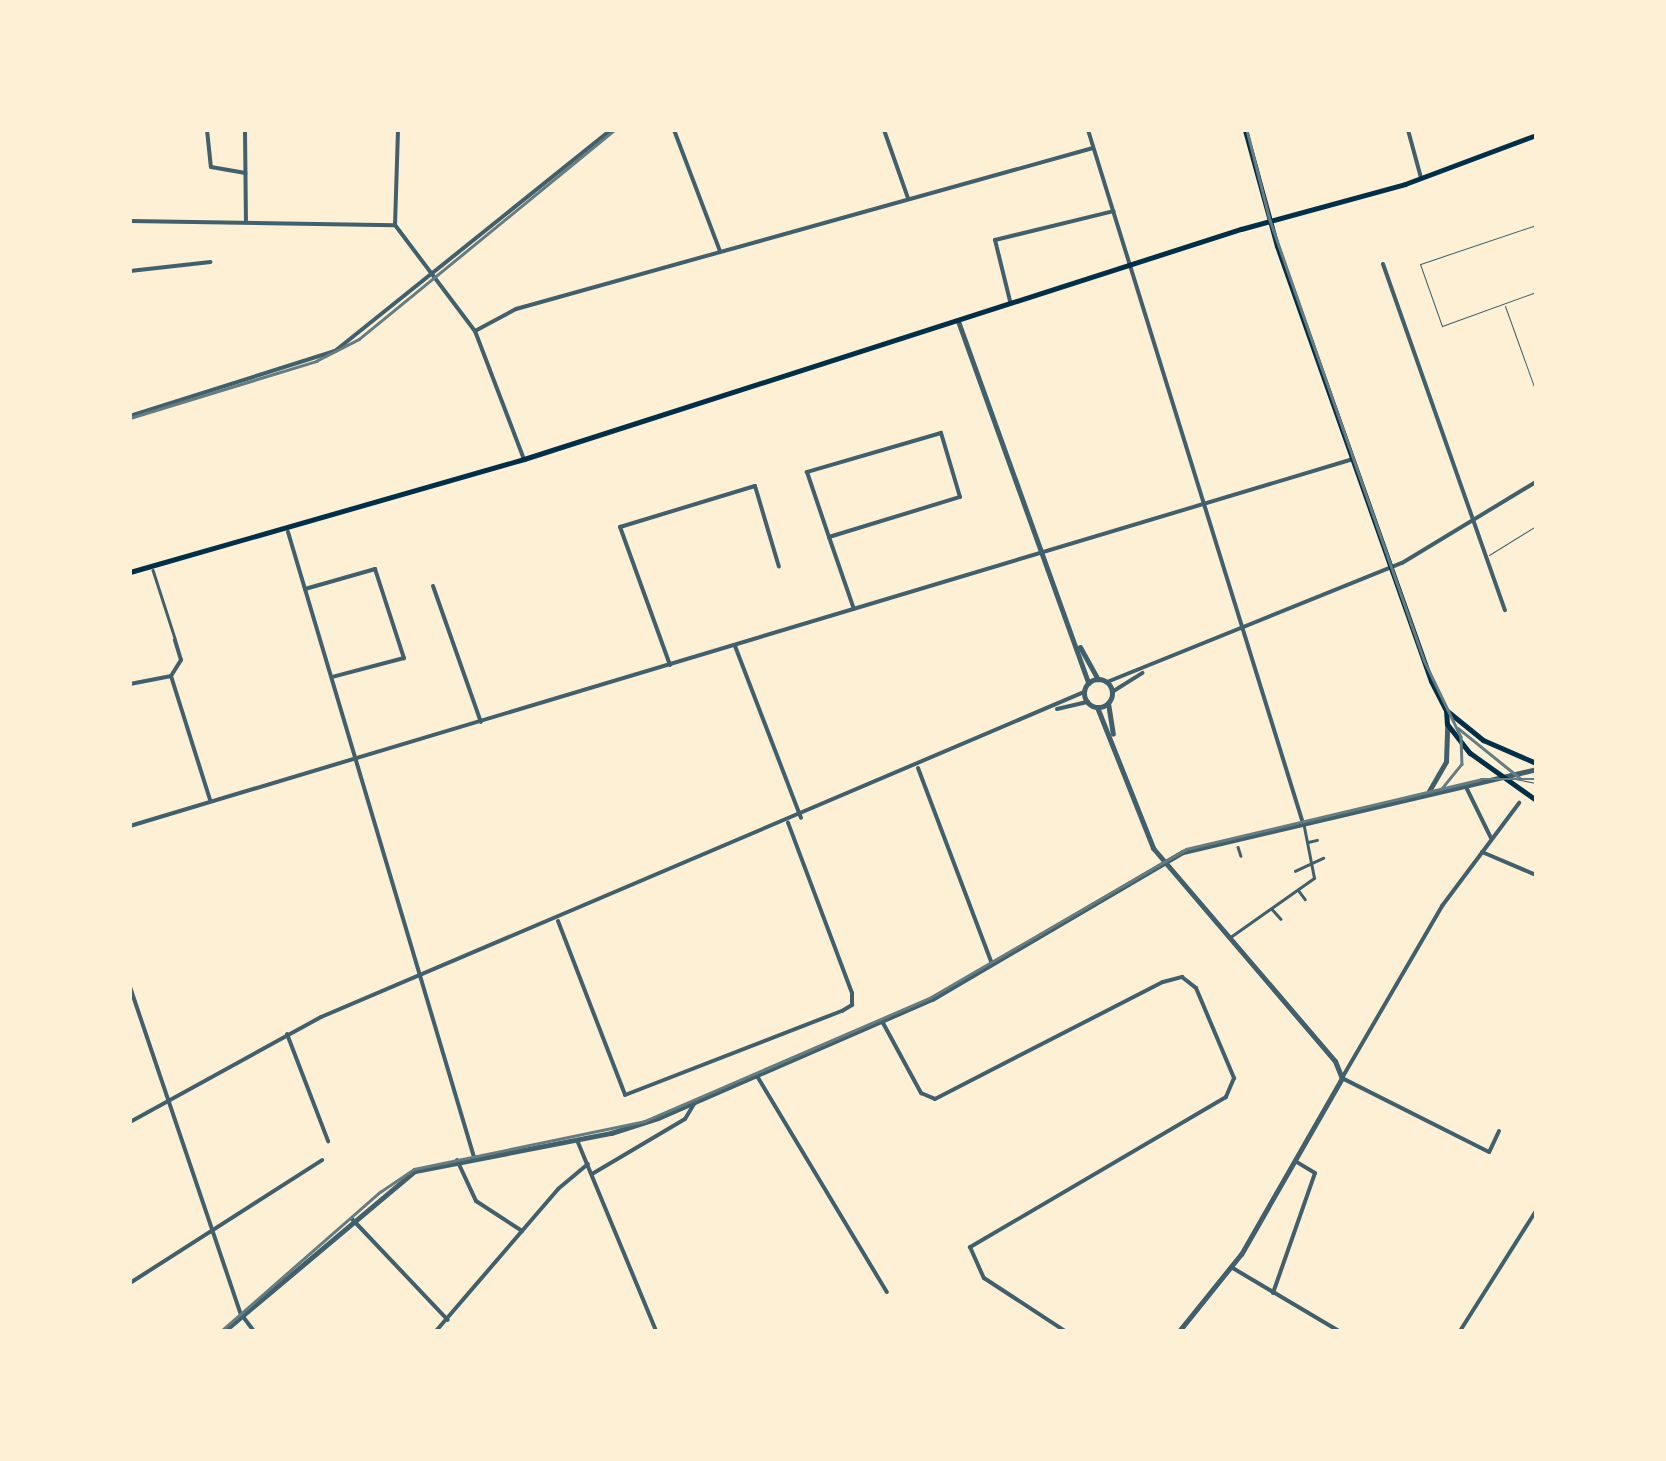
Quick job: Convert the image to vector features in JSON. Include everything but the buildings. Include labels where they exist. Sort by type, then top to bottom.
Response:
[{"type":"main road","points":[[1246,130],[1268,220],[1448,724],[1470,753],[1536,800]]},
{"type":"main road","points":[[130,572],[153,570],[288,532],[524,460],[1268,220],[1422,179],[1536,135]]},
{"type":"main road","points":[[1446,710],[1499,750],[1536,764]]},
{"type":"street","points":[[207,130],[211,167],[246,173]]},
{"type":"street","points":[[245,130],[246,221]]},
{"type":"street","points":[[398,130],[395,225],[475,331],[524,460]]},
{"type":"street","points":[[130,416],[335,351],[611,130]]},
{"type":"street","points":[[674,130],[720,251]]},
{"type":"street","points":[[884,130],[908,198]]},
{"type":"street","points":[[1088,130],[1247,629],[1302,820],[1314,878],[1228,939]]},
{"type":"street","points":[[1408,130],[1422,179]]},
{"type":"street","points":[[475,331],[516,309],[1094,148]]},
{"type":"street","points":[[1010,303],[996,240],[1114,211]]},
{"type":"street","points":[[130,221],[395,225]]},
{"type":"street","points":[[130,271],[210,262]]},
{"type":"street","points":[[1382,264],[1505,610]]},
{"type":"street","points":[[958,321],[1076,640],[1088,683],[1084,692],[1058,709]]},
{"type":"street","points":[[828,537],[960,497],[941,433],[807,472],[828,537],[854,609]]},
{"type":"street","points":[[130,826],[1353,459]]},
{"type":"street","points":[[1113,736],[1108,703],[1112,692],[1143,673],[1392,568],[1536,482]]},
{"type":"street","points":[[670,665],[620,527],[755,486],[779,567]]},
{"type":"street","points":[[288,532],[474,1158]]},
{"type":"street","points":[[305,589],[375,569],[404,658],[332,678]]},
{"type":"street","points":[[130,684],[171,676],[181,660],[153,570]]},
{"type":"street","points":[[432,586],[482,722]]},
{"type":"street","points":[[1076,640],[1098,679]]},
{"type":"street","points":[[736,646],[801,818]]},
{"type":"street","points":[[1088,683],[1143,673]]},
{"type":"street","points":[[171,676],[210,802]]},
{"type":"street","points":[[1107,682],[1112,692]]},
{"type":"street","points":[[1084,692],[1113,736],[1162,861],[1332,1058],[1342,1078],[1489,1152],[1499,1131]]},
{"type":"street","points":[[130,1122],[288,1034],[420,975],[1058,709],[1088,702]]},
{"type":"street","points":[[1097,707],[1108,703]]},
{"type":"street","points":[[1426,793],[1444,765],[1448,724]]},
{"type":"street","points":[[224,1331],[406,1176],[457,1160],[632,1128],[696,1102],[882,1022],[992,965],[1162,861],[1302,820],[1502,777],[1536,764]]},
{"type":"street","points":[[918,768],[992,965]]},
{"type":"street","points":[[1464,784],[1491,838]]},
{"type":"street","points":[[1179,1331],[1231,1268],[1442,906],[1519,803]]},
{"type":"street","points":[[557,918],[625,1094],[852,1005],[788,823]]},
{"type":"street","points":[[1307,842],[1317,840]]},
{"type":"street","points":[[1238,847],[1242,856]]},
{"type":"street","points":[[1482,852],[1536,875]]},
{"type":"street","points":[[1294,872],[1323,858]]},
{"type":"street","points":[[1298,890],[1305,899]]},
{"type":"street","points":[[1279,894],[1284,900]]},
{"type":"street","points":[[1272,908],[1281,919]]},
{"type":"street","points":[[882,1022],[921,1093],[935,1099],[1182,977],[1196,988],[1234,1078],[1226,1097],[970,1247],[984,1278],[1065,1331]]},
{"type":"street","points":[[130,987],[241,1316],[254,1331]]},
{"type":"street","points":[[288,1034],[328,1142]]},
{"type":"street","points":[[756,1076],[888,1292]]},
{"type":"street","points":[[592,1174],[684,1119],[696,1102]]},
{"type":"street","points":[[577,1140],[656,1331]]},
{"type":"street","points":[[130,1283],[211,1226],[322,1160]]},
{"type":"street","points":[[457,1160],[476,1201],[523,1231]]},
{"type":"street","points":[[1273,1293],[1315,1172],[1295,1161]]},
{"type":"street","points":[[436,1331],[588,1164]]},
{"type":"street","points":[[1460,1331],[1536,1211]]},
{"type":"street","points":[[352,1219],[448,1320]]},
{"type":"street","points":[[1231,1268],[1339,1331]]},
{"type":"lane","points":[[1536,225],[1420,264],[1442,326],[1536,292]]},
{"type":"lane","points":[[1504,303],[1536,392]]},
{"type":"lane","points":[[1486,556],[1536,526]]},
{"type":"lane","points":[[1502,777],[1536,783]]},
{"type":"tram line","points":[[130,418],[316,361],[359,339],[614,130]]},
{"type":"tram line","points":[[1247,130],[1270,220],[1424,660],[1461,737],[1462,764],[1442,789]]},
{"type":"tram line","points":[[1458,728],[1520,778]]},
{"type":"tram line","points":[[221,1331],[380,1192],[414,1169],[645,1121],[931,997],[1186,849],[1481,779],[1534,779]]}]
